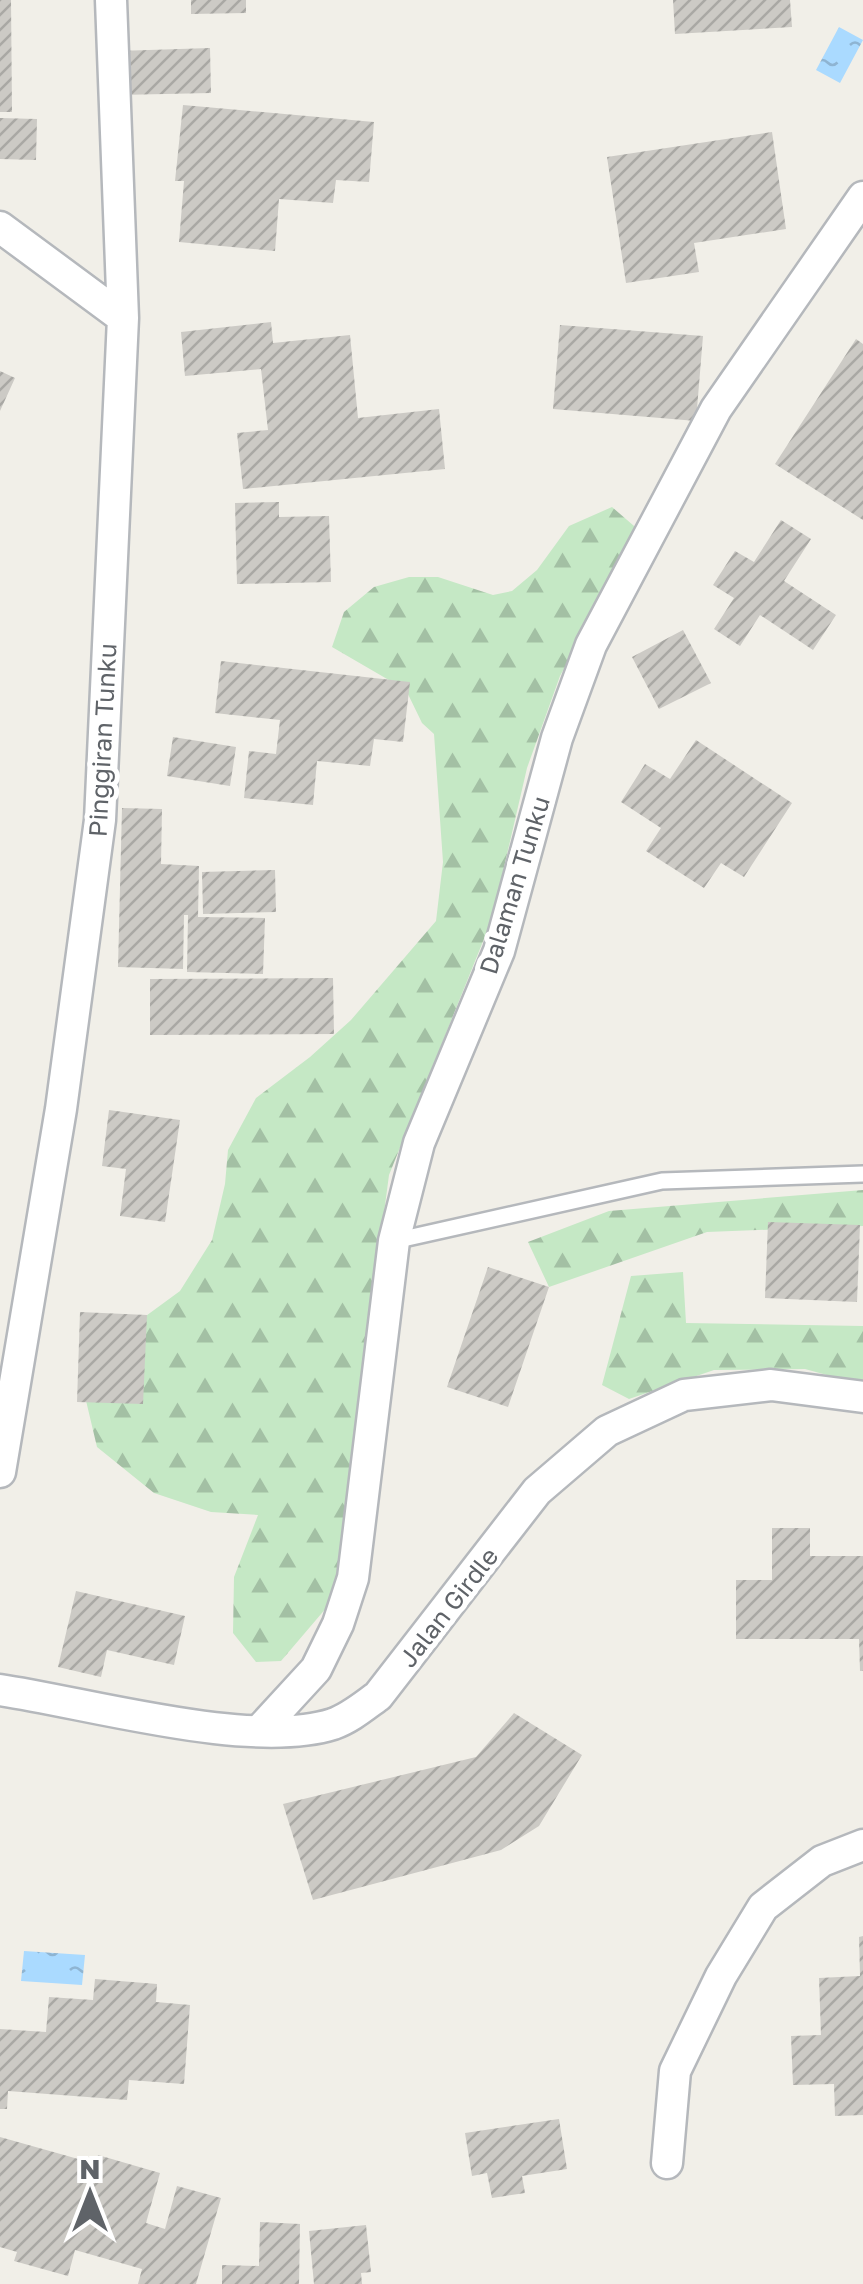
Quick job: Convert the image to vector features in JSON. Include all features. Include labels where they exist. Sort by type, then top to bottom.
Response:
[{"type":"street","name":"Pinggiran Tunku","points":[[0,1472],[60,1109],[100,820],[123,318],[111,0]]},
{"type":"street","name":"Dalaman Tunku","points":[[259,1730],[316,1669],[338,1624],[353,1578],[394,1240],[419,1142],[498,951],[557,738],[591,645],[716,409],[863,197]]},
{"type":"street","points":[[0,226],[123,318]]},
{"type":"street","name":"Jalan Girdle","points":[[0,1690],[209,1726],[259,1730],[328,1725],[346,1719],[378,1696],[537,1492],[607,1431],[684,1394],[770,1385],[863,1397]]},
{"type":"street","points":[[667,2164],[675,2071],[721,1976],[763,1907],[822,1861],[863,1845]]},
{"type":"lane","points":[[394,1240],[662,1181],[863,1174]]},
{"type":"green space","points":[[612,507],[641,532],[560,676],[527,768],[492,919],[389,1175],[333,1600],[281,1661],[256,1662],[233,1633],[234,1577],[258,1515],[211,1512],[154,1493],[97,1447],[83,1388],[124,1332],[180,1291],[212,1240],[228,1150],[256,1098],[351,1020],[436,921],[443,862],[434,734],[422,723],[406,690],[332,647],[344,612],[374,587],[409,577],[438,577],[493,595],[512,591],[537,570],[569,526]]},
{"type":"green space","points":[[863,1190],[863,1226],[707,1232],[549,1287],[528,1242],[609,1211]]},
{"type":"green space","points":[[683,1272],[686,1323],[863,1326],[863,1385],[805,1369],[714,1370],[629,1399],[602,1385],[631,1276]]},
{"type":"water","points":[[839,27],[863,40],[840,83],[816,70]]},
{"type":"water","points":[[24,1951],[85,1955],[82,1985],[21,1981]]},
{"type":"building","points":[[0,0],[11,0],[12,112],[0,112]]},
{"type":"building","points":[[191,0],[246,0],[246,13],[191,14]]},
{"type":"building","points":[[673,0],[790,0],[792,27],[675,34]]},
{"type":"building","points":[[210,48],[211,93],[119,95],[118,51]]},
{"type":"building","points":[[183,105],[374,122],[369,182],[336,180],[333,203],[279,199],[275,251],[179,242],[184,181],[175,181]]},
{"type":"building","points":[[0,118],[37,119],[36,160],[0,159]]},
{"type":"building","points":[[772,132],[786,229],[694,243],[699,272],[626,283],[607,157]]},
{"type":"building","points":[[271,322],[273,343],[350,335],[358,418],[439,409],[445,469],[243,489],[237,433],[268,430],[261,369],[185,376],[181,332]]},
{"type":"building","points":[[560,325],[703,336],[696,421],[553,409]]},
{"type":"building","points":[[856,339],[863,344],[863,520],[775,464]]},
{"type":"building","points":[[0,371],[15,378],[0,411]]},
{"type":"building","points":[[279,502],[279,517],[329,516],[331,582],[237,584],[235,503]]},
{"type":"building","points":[[781,520],[811,539],[784,581],[836,615],[813,650],[760,615],[740,646],[714,629],[734,598],[713,585],[735,551],[754,562]]},
{"type":"building","points":[[683,630],[711,683],[659,709],[632,657]]},
{"type":"building","points":[[221,661],[410,682],[403,742],[374,739],[370,766],[317,761],[313,805],[244,798],[249,751],[276,754],[280,720],[215,713]]},
{"type":"building","points":[[173,737],[236,747],[230,786],[167,776]]},
{"type":"building","points":[[696,740],[792,803],[744,877],[721,863],[704,888],[646,851],[661,828],[621,802],[645,764],[670,779]]},
{"type":"building","points":[[122,808],[162,809],[161,864],[199,866],[198,917],[265,918],[263,974],[187,972],[188,915],[184,915],[183,969],[118,967]]},
{"type":"building","points":[[275,870],[276,912],[203,914],[202,872]]},
{"type":"building","points":[[333,978],[334,1034],[150,1035],[150,979]]},
{"type":"building","points":[[109,1110],[180,1120],[165,1222],[120,1216],[126,1169],[102,1166]]},
{"type":"building","points":[[768,1222],[860,1225],[857,1302],[765,1298]]},
{"type":"building","points":[[488,1267],[549,1287],[508,1407],[447,1387]]},
{"type":"building","points":[[80,1312],[147,1315],[143,1404],[77,1402]]},
{"type":"building","points":[[772,1528],[810,1528],[810,1556],[863,1556],[863,1671],[859,1639],[736,1639],[736,1580],[772,1580]]},
{"type":"building","points":[[76,1591],[185,1616],[174,1665],[107,1650],[101,1677],[58,1667]]},
{"type":"building","points":[[514,1713],[582,1755],[539,1826],[501,1850],[313,1900],[283,1804],[476,1757]]},
{"type":"building","points":[[863,1936],[863,2115],[835,2116],[834,2084],[793,2085],[791,2036],[821,2035],[819,1978],[860,1976],[859,1937]]},
{"type":"building","points":[[95,1979],[157,1984],[156,2002],[190,2005],[184,2084],[129,2080],[127,2100],[8,2091],[7,2109],[0,2109],[0,2029],[46,2032],[49,1997],[93,2000]]},
{"type":"building","points":[[559,2119],[567,2169],[522,2176],[525,2193],[492,2198],[487,2173],[472,2176],[465,2133]]},
{"type":"building","points":[[0,2137],[96,2164],[98,2155],[160,2173],[146,2223],[165,2229],[177,2186],[221,2198],[196,2284],[138,2284],[142,2269],[75,2250],[68,2276],[14,2261],[17,2252],[0,2247]]},
{"type":"building","points":[[260,2222],[300,2224],[299,2284],[222,2284],[222,2265],[259,2266]]},
{"type":"building","points":[[366,2225],[371,2272],[361,2273],[362,2284],[314,2284],[309,2231]]}]
